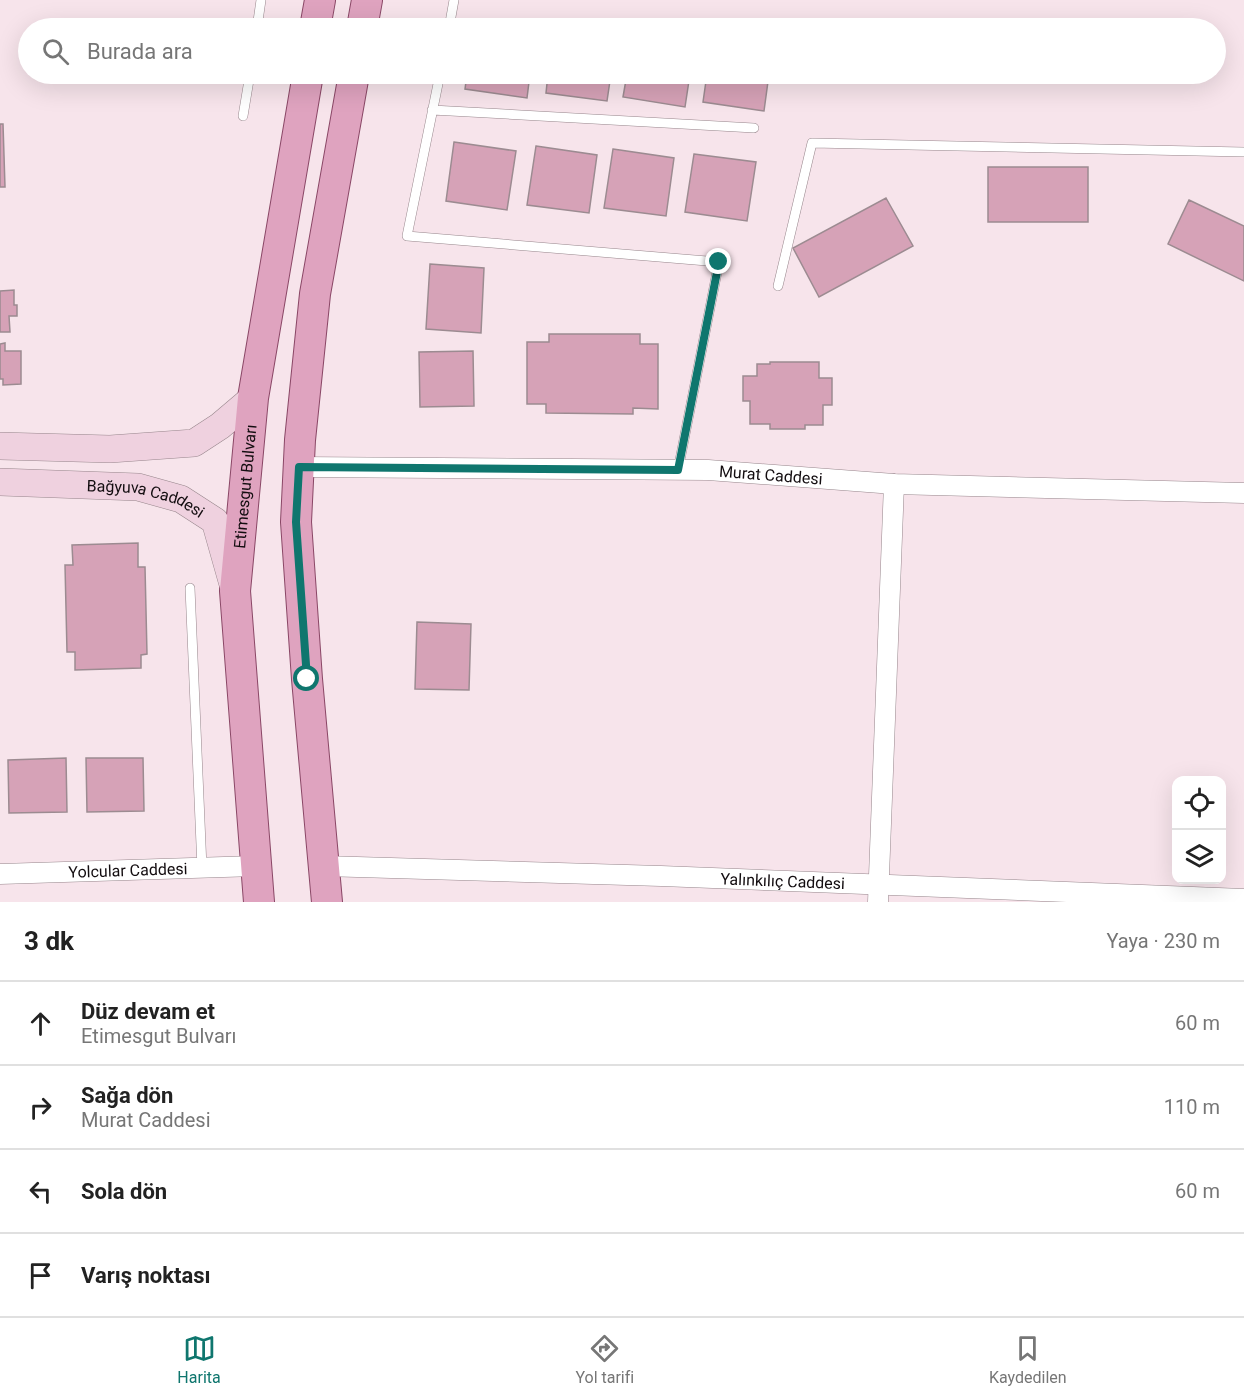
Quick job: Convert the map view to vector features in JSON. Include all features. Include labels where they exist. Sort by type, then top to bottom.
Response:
[{"type":"main road","points":[[317,18],[320,0]]},
{"type":"main road","points":[[364,18],[367,0]]},
{"type":"main road","name":"Etimesgut Bulvarı","points":[[259,902],[235,591],[253,398],[306,84]]},
{"type":"main road","points":[[327,902],[306,667],[296,522],[300,441],[315,294],[352,84]]},
{"type":"street","points":[[0,446],[110,449],[194,443],[220,426],[253,398]]},
{"type":"street","name":"Murat Caddesi","points":[[299,467],[708,470],[894,484],[1244,493]]},
{"type":"street","name":"Bağyuva Caddesi","points":[[0,482],[138,487],[181,499],[214,521],[235,591]]},
{"type":"street","points":[[879,893],[894,484]]},
{"type":"street","name":"Yolcular Caddesi","points":[[0,874],[256,866]]},
{"type":"street","name":"Yalınkılıç Caddesi","points":[[323,866],[661,876],[879,893],[1244,899]]},
{"type":"lane","points":[[258,18],[261,0]]},
{"type":"lane","points":[[451,18],[454,0]]},
{"type":"lane","points":[[243,116],[248,84]]},
{"type":"lane","points":[[438,84],[407,236],[719,262],[678,470]]},
{"type":"lane","points":[[432,110],[754,128]]},
{"type":"lane","points":[[778,286],[812,143],[1244,152]]},
{"type":"lane","points":[[190,588],[202,868]]},
{"type":"building","points":[[466,84],[529,84],[527,98],[465,89]]},
{"type":"building","points":[[547,84],[610,84],[607,101],[546,93]]},
{"type":"building","points":[[625,84],[688,84],[685,107],[623,97]]},
{"type":"building","points":[[706,84],[768,84],[764,111],[703,102]]},
{"type":"building","points":[[0,124],[3,124],[5,187],[0,187]]},
{"type":"building","points":[[454,142],[516,151],[507,210],[446,201]]},
{"type":"building","points":[[536,146],[597,155],[589,213],[527,205]]},
{"type":"building","points":[[613,149],[674,158],[666,216],[604,208]]},
{"type":"building","points":[[694,154],[756,162],[747,221],[685,212]]},
{"type":"building","points":[[988,167],[1088,167],[1088,222],[988,222]]},
{"type":"building","points":[[886,198],[913,246],[819,297],[793,248]]},
{"type":"building","points":[[1189,200],[1244,226],[1244,281],[1168,244]]},
{"type":"building","points":[[430,264],[484,268],[481,333],[426,329]]},
{"type":"building","points":[[14,290],[17,316],[9,316],[10,332],[0,332],[0,291]]},
{"type":"building","points":[[549,334],[640,334],[640,344],[658,344],[658,409],[633,408],[633,414],[546,413],[546,404],[527,404],[527,342],[549,342]]},
{"type":"building","points":[[5,343],[5,351],[21,351],[21,384],[3,385],[3,379],[0,379],[0,344]]},
{"type":"building","points":[[473,351],[474,406],[420,407],[419,352]]},
{"type":"building","points":[[770,362],[819,362],[819,378],[832,378],[832,405],[823,405],[823,425],[805,425],[805,429],[770,429],[770,424],[750,424],[750,401],[743,401],[743,376],[757,376],[757,364],[770,364]]},
{"type":"building","points":[[138,543],[138,567],[145,567],[147,654],[141,655],[141,668],[75,670],[75,652],[67,652],[65,565],[73,565],[72,545]]},
{"type":"building","points":[[417,622],[471,624],[469,690],[415,689]]},
{"type":"building","points":[[66,758],[67,812],[9,813],[8,760]]},
{"type":"building","points":[[86,758],[143,758],[144,811],[87,812]]},
{"type":"route","points":[[307,679],[296,522],[299,467],[678,470],[719,262]]}]
